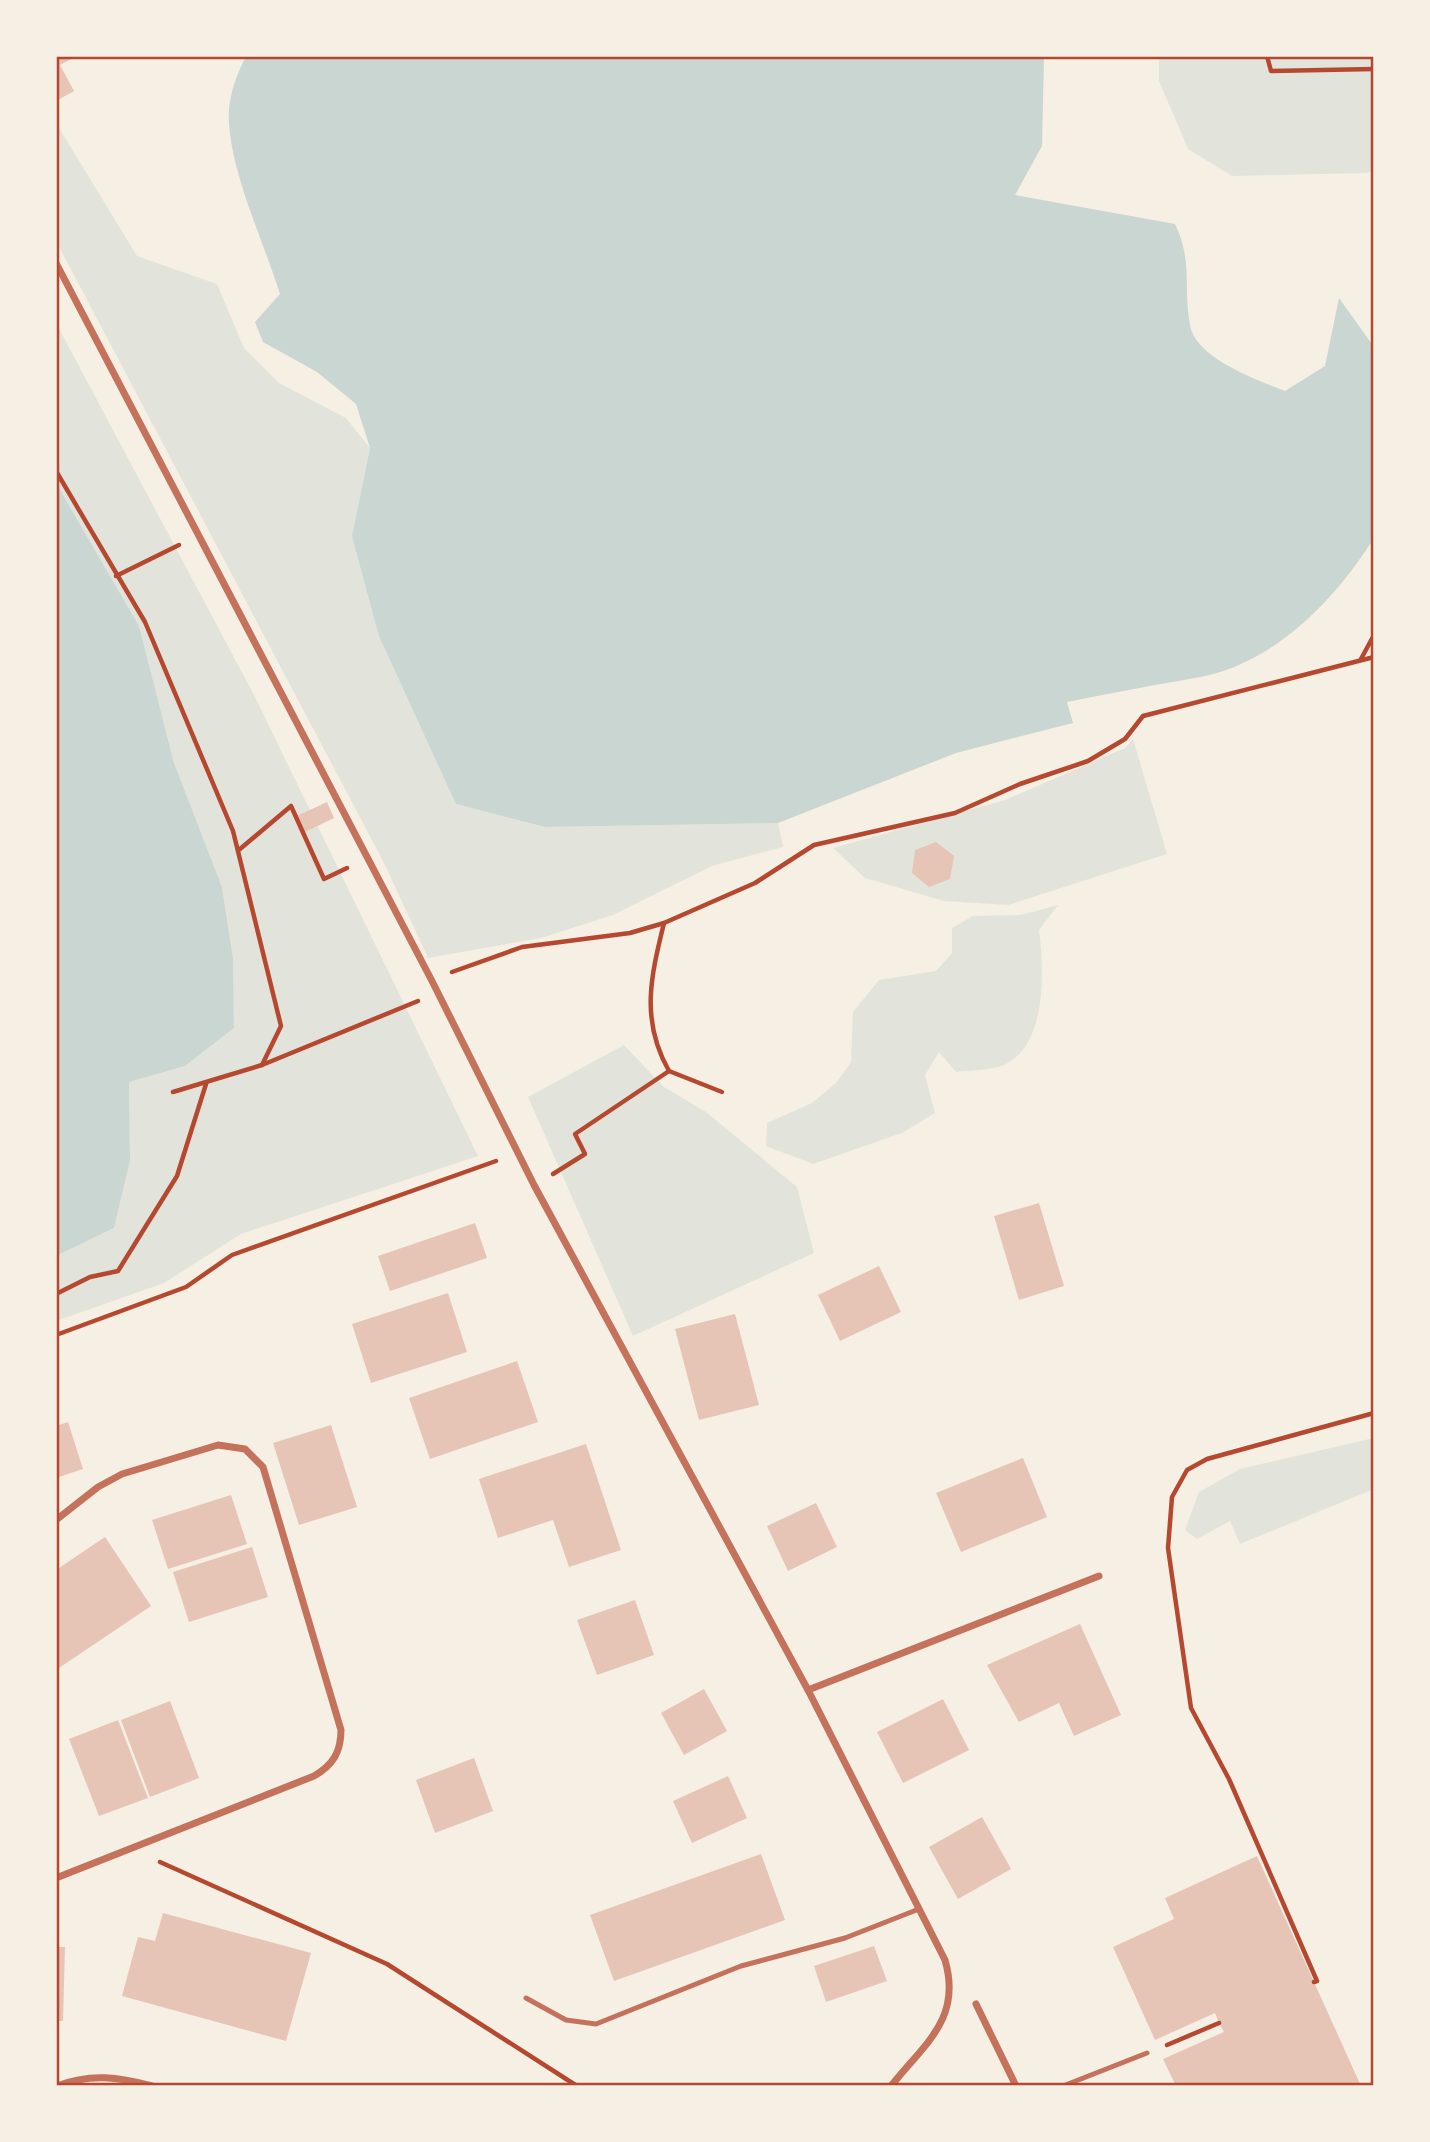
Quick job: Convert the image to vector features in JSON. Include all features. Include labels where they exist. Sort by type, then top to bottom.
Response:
[{"type":"street","points":[[56,263],[432,981],[534,1185],[808,1690],[945,1959],[951,1982],[949,2009],[891,2086]]},
{"type":"street","points":[[56,1520],[97,1487],[122,1474],[218,1446],[245,1449],[263,1467],[341,1730],[341,1747],[336,1758],[326,1769],[314,1776],[56,1878]]},
{"type":"street","points":[[808,1690],[1099,1576]]},
{"type":"street","points":[[976,2004],[1016,2086]]},
{"type":"street","points":[[57,2086],[94,2076],[121,2078],[152,2086]]},
{"type":"lane","points":[[526,1998],[566,2020],[596,2024],[741,1966],[845,1938],[919,1909]]},
{"type":"lane","points":[[1063,2086],[1147,2053]]},
{"type":"path","points":[[1267,56],[1271,71],[1374,69]]},
{"type":"path","points":[[56,471],[145,622],[239,850],[281,1026],[262,1065]]},
{"type":"path","points":[[116,576],[169,550]]},
{"type":"path","points":[[1361,659],[1374,635]]},
{"type":"path","points":[[432,981],[522,947],[630,933],[664,923],[755,883],[814,845],[955,813],[1020,784],[1088,761],[1125,739],[1143,716],[1374,657]]},
{"type":"path","points":[[239,850],[291,806],[324,879],[367,858]]},
{"type":"path","points":[[664,923],[653,969],[649,1013],[661,1057],[669,1071],[722,1092]]},
{"type":"path","points":[[173,1092],[262,1065],[438,993]]},
{"type":"path","points":[[534,1185],[585,1154],[575,1134],[669,1071]]},
{"type":"path","points":[[56,1294],[90,1276],[118,1270],[177,1176],[207,1083]]},
{"type":"path","points":[[56,1335],[186,1287],[232,1255],[518,1153]]},
{"type":"path","points":[[1314,1982],[1317,1981],[1229,1779],[1191,1708],[1168,1548],[1172,1497],[1187,1470],[1206,1459],[1374,1413]]},
{"type":"path","points":[[131,1849],[387,1964],[577,2086]]},
{"type":"path","points":[[1147,2053],[1219,2023]]},
{"type":"shaded area","points":[[246,56],[1044,56],[1042,146],[1015,195],[1175,224],[1184,250],[1188,311],[1194,337],[1215,357],[1259,381],[1285,391],[1325,366],[1339,298],[1374,347],[1374,538],[1327,600],[1288,635],[1244,663],[1208,675],[1067,702],[1073,723],[956,753],[778,823],[545,827],[456,804],[379,636],[352,536],[370,448],[356,404],[317,372],[263,342],[255,322],[280,294],[242,187],[231,143],[229,105]]},
{"type":"shaded area","points":[[1159,56],[1374,56],[1374,169],[1367,173],[1232,176],[1188,149],[1159,81]]},
{"type":"shaded area","points":[[56,123],[137,256],[217,284],[244,348],[279,383],[346,418],[370,448],[352,536],[456,804],[545,827],[778,823],[783,847],[712,866],[613,915],[541,938],[428,958],[384,863],[56,241]]},
{"type":"shaded area","points":[[56,323],[254,695],[478,1156],[241,1234],[164,1283],[56,1321],[56,1256],[114,1228],[130,1161],[129,1082],[185,1066],[234,1028],[233,958],[222,887],[174,763],[139,626],[56,483]]},
{"type":"shaded area","points":[[56,483],[139,626],[174,763],[222,887],[233,958],[234,1028],[185,1066],[129,1082],[130,1161],[114,1228],[56,1256]]},
{"type":"shaded area","points":[[1133,739],[1167,854],[1008,905],[944,901],[865,878],[833,848],[1005,800],[1125,748]]},
{"type":"shaded area","points":[[1058,905],[1039,930],[1042,964],[1040,1004],[1029,1041],[1018,1055],[999,1067],[956,1072],[939,1052],[925,1075],[935,1113],[902,1133],[813,1164],[766,1146],[767,1123],[812,1103],[837,1082],[851,1062],[853,1012],[879,980],[936,971],[952,953],[952,928],[973,916],[1021,915]]},
{"type":"shaded area","points":[[624,1045],[664,1087],[706,1112],[797,1187],[814,1253],[633,1336],[528,1097]]},
{"type":"shaded area","points":[[1374,1438],[1374,1489],[1240,1544],[1230,1521],[1197,1539],[1185,1530],[1199,1492],[1240,1469]]},
{"type":"building","points":[[56,56],[77,56],[60,65],[74,91],[56,101]]},
{"type":"building","points":[[327,802],[334,818],[305,832],[297,816]]},
{"type":"building","points":[[936,842],[954,856],[950,879],[929,887],[912,873],[915,850]]},
{"type":"building","points":[[1039,1203],[1064,1286],[1019,1300],[994,1216]]},
{"type":"building","points":[[475,1223],[487,1258],[390,1291],[378,1256]]},
{"type":"building","points":[[879,1266],[901,1312],[840,1341],[818,1295]]},
{"type":"building","points":[[448,1293],[467,1352],[371,1383],[352,1324]]},
{"type":"building","points":[[735,1314],[759,1405],[699,1420],[675,1329]]},
{"type":"building","points":[[517,1361],[538,1422],[430,1459],[409,1398]]},
{"type":"building","points":[[68,1422],[83,1469],[56,1478],[56,1426]]},
{"type":"building","points":[[331,1425],[357,1507],[299,1525],[273,1443]]},
{"type":"building","points":[[586,1444],[621,1550],[569,1567],[553,1520],[498,1538],[479,1479]]},
{"type":"building","points":[[1023,1458],[1047,1517],[961,1552],[936,1493]]},
{"type":"building","points":[[231,1495],[247,1544],[168,1569],[152,1520]]},
{"type":"building","points":[[816,1503],[837,1547],[788,1571],[767,1526]]},
{"type":"building","points":[[105,1537],[151,1606],[56,1670],[56,1570]]},
{"type":"building","points":[[252,1547],[268,1597],[189,1622],[173,1572]]},
{"type":"building","points":[[635,1600],[654,1655],[597,1675],[577,1620]]},
{"type":"building","points":[[1080,1624],[1121,1715],[1074,1736],[1059,1703],[1019,1722],[987,1665]]},
{"type":"building","points":[[704,1689],[727,1731],[684,1755],[661,1713]]},
{"type":"building","points":[[943,1699],[969,1750],[903,1783],[877,1732]]},
{"type":"building","points":[[170,1701],[199,1778],[150,1797],[121,1720]]},
{"type":"building","points":[[118,1720],[148,1798],[99,1816],[69,1739]]},
{"type":"building","points":[[474,1758],[493,1811],[435,1833],[416,1780]]},
{"type":"building","points":[[728,1776],[747,1818],[692,1843],[673,1801]]},
{"type":"building","points":[[982,1817],[1011,1869],[958,1899],[929,1847]]},
{"type":"building","points":[[761,1854],[785,1920],[614,1981],[590,1915]]},
{"type":"building","points":[[1257,1856],[1361,2086],[1176,2086],[1163,2059],[1224,2032],[1215,2013],[1155,2040],[1113,1947],[1174,1919],[1165,1898]]},
{"type":"building","points":[[163,1913],[311,1953],[286,2041],[122,1996],[138,1937],[155,1941]]},
{"type":"building","points":[[874,1946],[887,1981],[826,2002],[814,1966]]},
{"type":"building","points":[[56,1947],[65,1947],[63,2021],[56,2021]]}]
